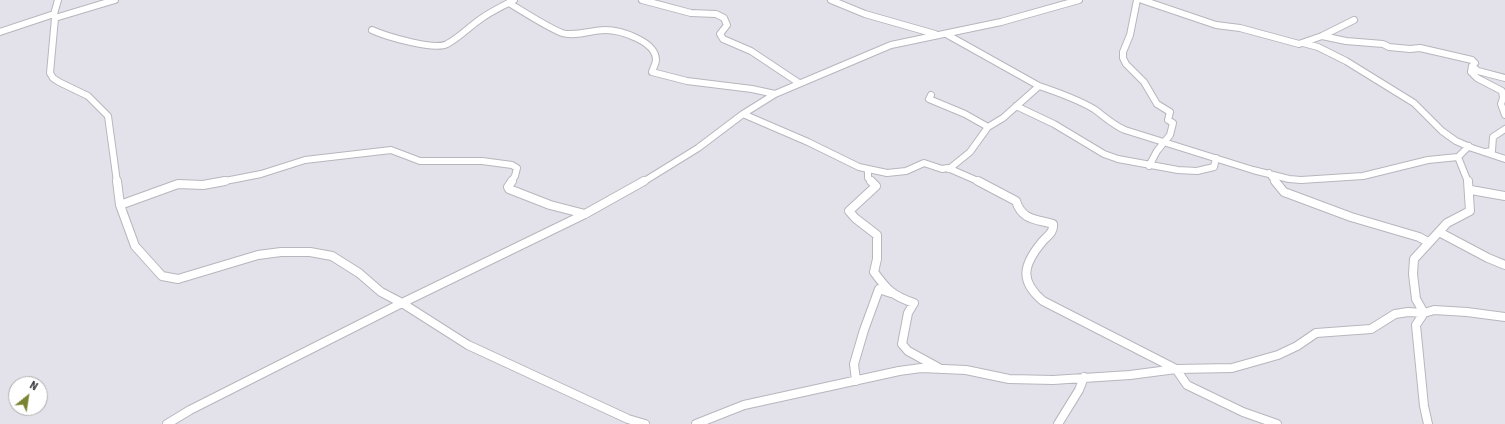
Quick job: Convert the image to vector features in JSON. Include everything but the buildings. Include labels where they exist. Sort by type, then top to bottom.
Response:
[{"type":"street","points":[[58,0],[54,16],[50,73],[53,78],[59,82],[88,96],[108,116],[120,205],[135,246],[162,276],[178,279],[268,254],[298,252],[319,253],[332,256],[359,273],[381,292],[402,303],[468,345],[628,419],[645,424]]},
{"type":"street","points":[[0,32],[115,0]]},
{"type":"street","points":[[642,0],[691,13],[721,16],[726,21],[727,25],[720,34],[723,39],[751,51],[799,83]]},
{"type":"street","points":[[831,0],[865,14],[937,35]]},
{"type":"street","points":[[167,424],[190,410],[402,303],[585,214],[687,155],[743,114],[775,94],[891,45],[1001,22],[1079,0]]},
{"type":"street","points":[[1137,0],[1130,34],[1123,52],[1123,58],[1126,64],[1144,82],[1157,104],[1170,112],[1168,120],[1173,123],[1174,129],[1170,137],[1163,142],[1149,166]]},
{"type":"street","points":[[1142,0],[1216,25],[1240,28],[1299,44],[1322,36],[1354,20]]},
{"type":"street","points":[[372,30],[383,35],[407,41],[438,46],[446,45],[482,18],[512,1],[563,33],[572,34],[610,30],[644,41],[650,47],[655,56],[656,60],[652,72],[687,81],[775,94]]},
{"type":"street","points":[[946,34],[1039,86],[1088,106],[1109,119],[1116,126],[1253,170],[1300,180],[1356,177],[1428,160],[1458,157],[1469,146]]},
{"type":"street","points":[[1322,36],[1346,42],[1383,44],[1389,47],[1410,49],[1420,48],[1472,60],[1475,63],[1472,66],[1472,72],[1477,78],[1502,91],[1503,98],[1501,104],[1505,115]]},
{"type":"street","points":[[1303,43],[1336,55],[1422,108],[1445,133],[1469,146],[1505,158]]},
{"type":"street","points":[[1472,66],[1478,71],[1505,78]]},
{"type":"street","points":[[949,169],[970,152],[988,127],[1003,118],[1016,106],[1016,104],[1039,86]]},
{"type":"street","points":[[931,95],[930,100],[965,114],[988,127]]},
{"type":"street","points":[[1016,106],[1054,124],[1104,154],[1149,166],[1197,171],[1214,167],[1216,158]]},
{"type":"street","points":[[743,114],[808,142],[852,165],[868,170],[887,173],[906,170],[924,163],[942,169],[949,169],[974,179],[1015,201],[1019,210],[1026,217],[1053,224],[1052,232],[1043,241],[1026,267],[1025,281],[1036,296],[1176,369],[1187,385],[1243,412],[1277,424]]},
{"type":"street","points":[[1485,152],[1492,151],[1493,137],[1505,129]]},
{"type":"street","points":[[120,205],[178,184],[203,185],[216,183],[261,174],[315,158],[391,150],[420,161],[476,161],[512,165],[517,168],[515,176],[508,187],[510,190],[550,205],[585,214]]},
{"type":"street","points":[[1424,313],[1416,299],[1413,274],[1414,259],[1447,223],[1470,210],[1471,190],[1468,178],[1458,157]]},
{"type":"street","points":[[868,170],[868,178],[876,186],[849,211],[853,217],[868,227],[876,235],[877,259],[874,272],[886,288],[895,295]]},
{"type":"street","points":[[1269,173],[1284,192],[1383,227],[1419,237],[1428,242]]},
{"type":"street","points":[[1471,190],[1505,196]]},
{"type":"street","points":[[1439,232],[1488,258],[1505,265]]},
{"type":"street","points":[[856,381],[854,364],[864,330],[879,290],[914,303],[908,313],[902,344],[908,351],[940,369]]},
{"type":"street","points":[[696,424],[744,405],[898,371],[922,368],[966,370],[1009,379],[1033,380],[1130,375],[1176,369],[1232,368],[1278,355],[1297,346],[1316,333],[1371,329],[1395,314],[1408,312],[1424,313],[1434,310],[1467,312],[1505,317]]},
{"type":"street","points":[[1424,313],[1416,325],[1424,406],[1428,424]]},
{"type":"street","points":[[1058,424],[1084,377]]}]
